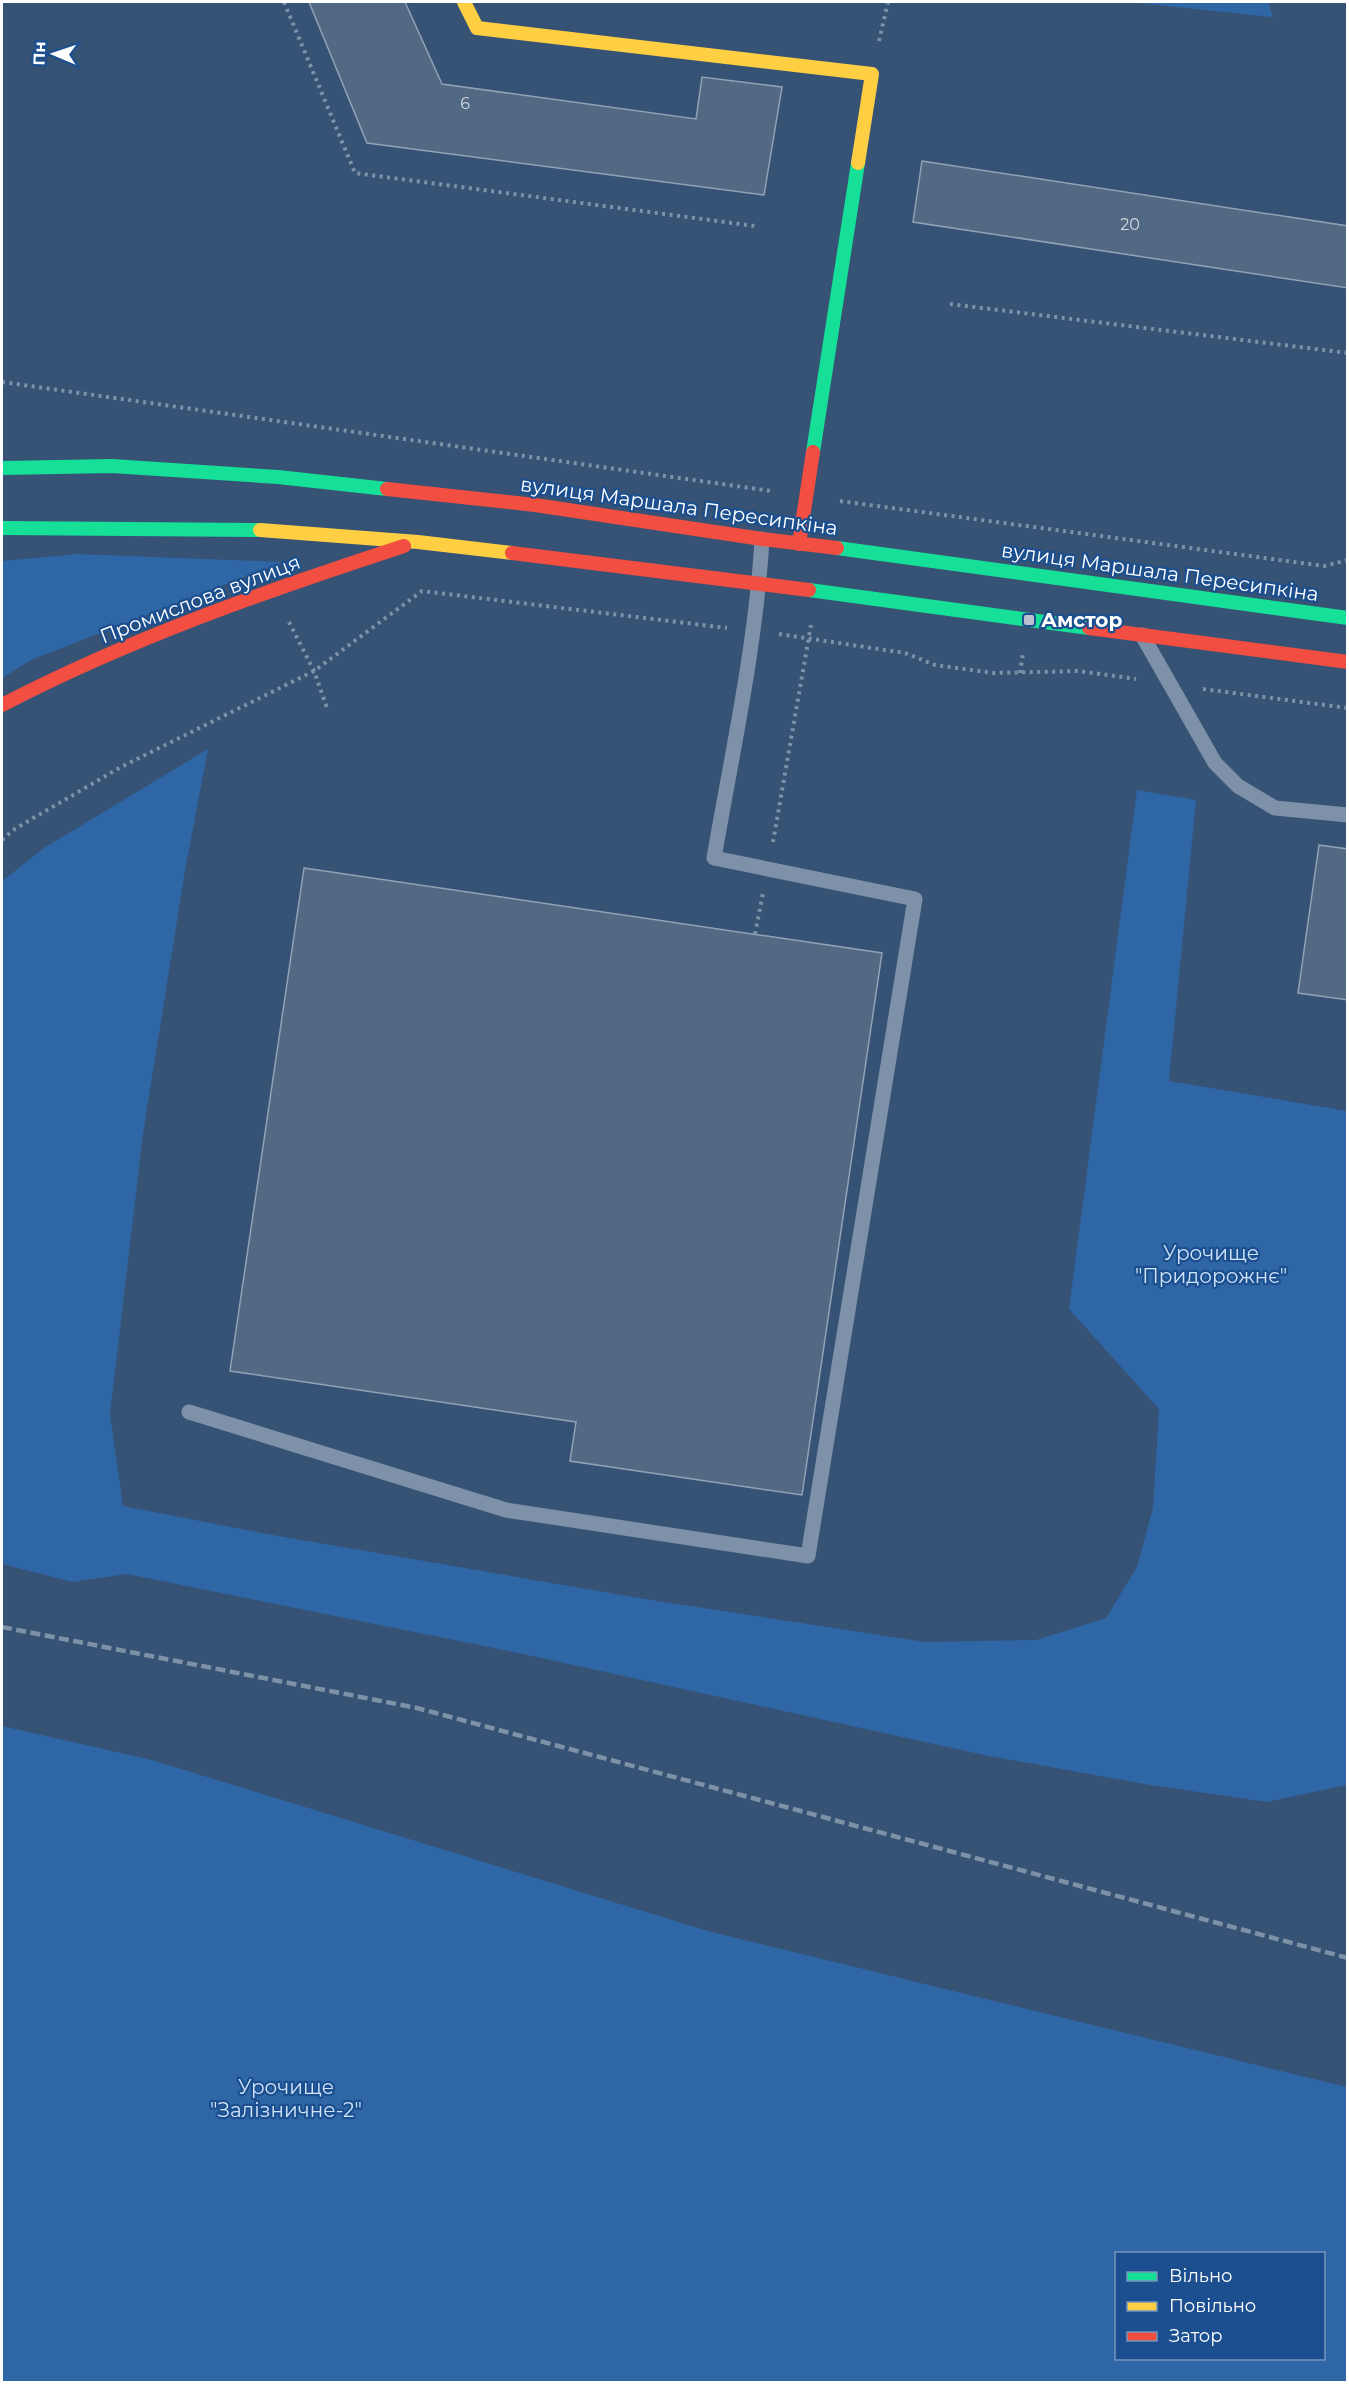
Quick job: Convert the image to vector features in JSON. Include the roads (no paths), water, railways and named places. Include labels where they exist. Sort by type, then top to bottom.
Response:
[{"type":"main road","points":[[464,2],[477,28],[872,74],[800,544]]},
{"type":"main road","name":"вулиця Маршала Пересипкіна","points":[[2,468],[112,466],[278,477],[535,505],[762,539],[1347,618]]},
{"type":"main road","points":[[2,528],[271,530],[418,542],[759,584],[1347,663]]},
{"type":"main road","name":"Промислова вулиця","points":[[2,705],[32,688],[170,627],[273,589],[418,542]]},
{"type":"lane","points":[[189,1412],[506,1509],[808,1556],[915,899],[714,858],[753,631],[762,539]]},
{"type":"lane","points":[[1142,635],[1215,763],[1238,786],[1275,808],[1347,815]]},
{"type":"railway","points":[[2,1627],[417,1708],[1348,1958]]},
{"type":"place","name":"Амстор","points":[[1029,620]]},
{"type":"park label","name":"Урочище \"Придорожнє\"","points":[[1211,1264]]},
{"type":"park label","name":"Урочище \"Залізничне-2\"","points":[[286,2098]]}]
